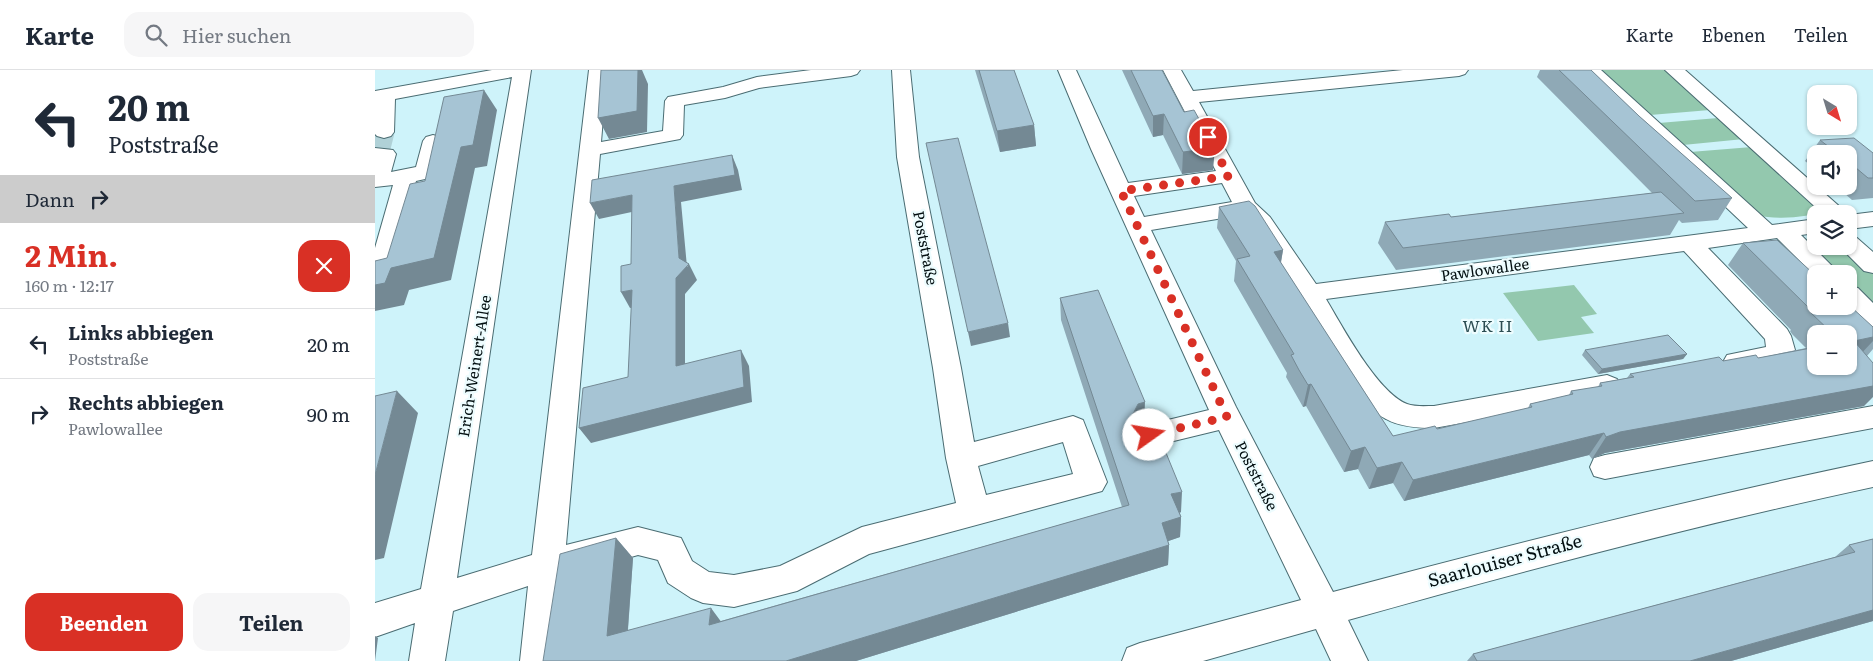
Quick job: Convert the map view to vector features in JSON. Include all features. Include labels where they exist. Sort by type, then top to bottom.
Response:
[{"type":"street","points":[[433,141],[426,172],[378,181],[387,154],[380,147],[381,96],[522,70]]},
{"type":"street","name":"Erich-Weinert-Allee","points":[[427,661],[522,70]]},
{"type":"street","points":[[538,661],[598,70]]},
{"type":"street","points":[[590,150],[673,135],[675,101],[725,92],[757,83],[851,70]]},
{"type":"street","name":"Poststraße","points":[[901,70],[908,157],[947,368],[961,458],[974,511]]},
{"type":"street","name":"Poststraße","points":[[1067,70],[1121,191],[1227,417],[1350,661]]},
{"type":"street","points":[[1172,70],[1246,207],[1262,222],[1361,377],[1379,400],[1395,412],[1413,417],[1434,417],[1627,383]]},
{"type":"street","points":[[1187,97],[1459,70]]},
{"type":"street","points":[[1591,70],[1774,231],[1817,265]]},
{"type":"street","points":[[1674,70],[1827,205]]},
{"type":"street","points":[[375,272],[380,270],[406,176]]},
{"type":"street","points":[[1121,191],[1229,176]]},
{"type":"street","points":[[1137,225],[1246,207]]},
{"type":"street","points":[[1857,221],[1873,219]]},
{"type":"street","name":"Pawlowallee","points":[[1309,293],[1807,227]]},
{"type":"street","points":[[1689,243],[1778,336],[1781,350],[1773,356],[1715,366]]},
{"type":"street","points":[[1857,250],[1873,265]]},
{"type":"street","points":[[1857,302],[1873,318]]},
{"type":"street","points":[[1149,435],[1227,417]]},
{"type":"street","points":[[1605,468],[1873,417]]},
{"type":"street","points":[[375,620],[548,565],[638,541],[669,548],[680,572],[703,587],[735,591],[785,580],[862,541],[1091,482],[1092,449],[1073,428],[961,458]]},
{"type":"street","name":"Saarlouiser Straße","points":[[1140,661],[1586,539],[1707,509],[1873,474]]},
{"type":"green space","points":[[1598,70],[1668,70],[1820,205],[1807,205],[1807,215],[1764,217],[1757,215]],"holes":[[[1710,110],[1718,118],[1659,123],[1650,115]],[[1744,139],[1752,147],[1690,152],[1683,145]]]},
{"type":"green space","points":[[1817,255],[1856,255],[1873,271],[1873,309],[1857,293],[1857,265],[1828,265]]},
{"type":"green space","points":[[1574,285],[1597,314],[1581,317],[1594,333],[1538,341],[1503,293]]},
{"type":"building","points":[[601,70],[638,70],[637,111],[598,118]]},
{"type":"building","points":[[979,70],[1014,70],[1034,125],[997,131]]},
{"type":"building","points":[[1131,70],[1162,70],[1184,112],[1194,110],[1215,148],[1183,152],[1164,114],[1153,116]]},
{"type":"building","points":[[1559,70],[1591,70],[1639,116],[1732,198],[1695,201]]},
{"type":"building","points":[[484,90],[473,145],[461,147],[434,258],[391,268],[385,283],[375,285],[375,261],[387,258],[410,184],[425,181],[444,97]]},
{"type":"building","points":[[958,138],[1008,323],[968,332],[926,143]]},
{"type":"building","points":[[1854,138],[1873,153],[1873,178],[1868,178],[1857,169],[1857,145],[1826,145],[1820,140]]},
{"type":"building","points":[[732,155],[735,175],[674,186],[679,258],[689,264],[676,278],[676,366],[741,350],[744,387],[579,428],[583,388],[628,377],[632,290],[621,292],[621,266],[631,264],[632,195],[590,203],[592,180]]},
{"type":"building","points":[[1661,192],[1684,213],[1403,248],[1385,222],[1449,214],[1451,217]]},
{"type":"building","points":[[1249,201],[1255,206],[1283,250],[1274,252],[1393,436],[1435,426],[1437,429],[1532,407],[1530,404],[1573,394],[1571,391],[1602,386],[1600,383],[1634,377],[1630,374],[1719,357],[1723,361],[1756,355],[1758,358],[1807,349],[1807,375],[1857,375],[1857,344],[1873,363],[1873,386],[1620,432],[1606,437],[1604,433],[1413,480],[1402,462],[1377,468],[1365,447],[1351,451],[1311,384],[1308,385],[1299,370],[1291,355],[1294,354],[1237,259],[1250,256],[1219,207]]},
{"type":"building","points":[[1777,240],[1807,268],[1807,306],[1743,243]]},
{"type":"building","points":[[1098,290],[1145,402],[1138,404],[1133,414],[1139,423],[1149,427],[1155,426],[1182,492],[1171,494],[1181,517],[1162,523],[1169,545],[786,661],[543,661],[560,554],[616,538],[607,636],[711,608],[709,625],[1129,505],[1060,298]]},
{"type":"building","points":[[1857,312],[1873,327],[1873,337],[1857,340],[1857,325],[1824,325],[1813,315],[1857,315]]},
{"type":"building","points":[[1668,335],[1687,354],[1602,369],[1585,350]]},
{"type":"building","points":[[397,391],[375,475],[375,396]]},
{"type":"building","points":[[1873,539],[1873,610],[1690,661],[1477,661],[1473,654],[1855,552],[1849,545]]},
{"type":"tunnel","points":[[380,148],[384,132]]},
{"type":"district","name":"WK II","points":[[1488,326]]},
{"type":"route","points":[[1149,435],[1227,417],[1121,191],[1229,176],[1208,137]]}]
